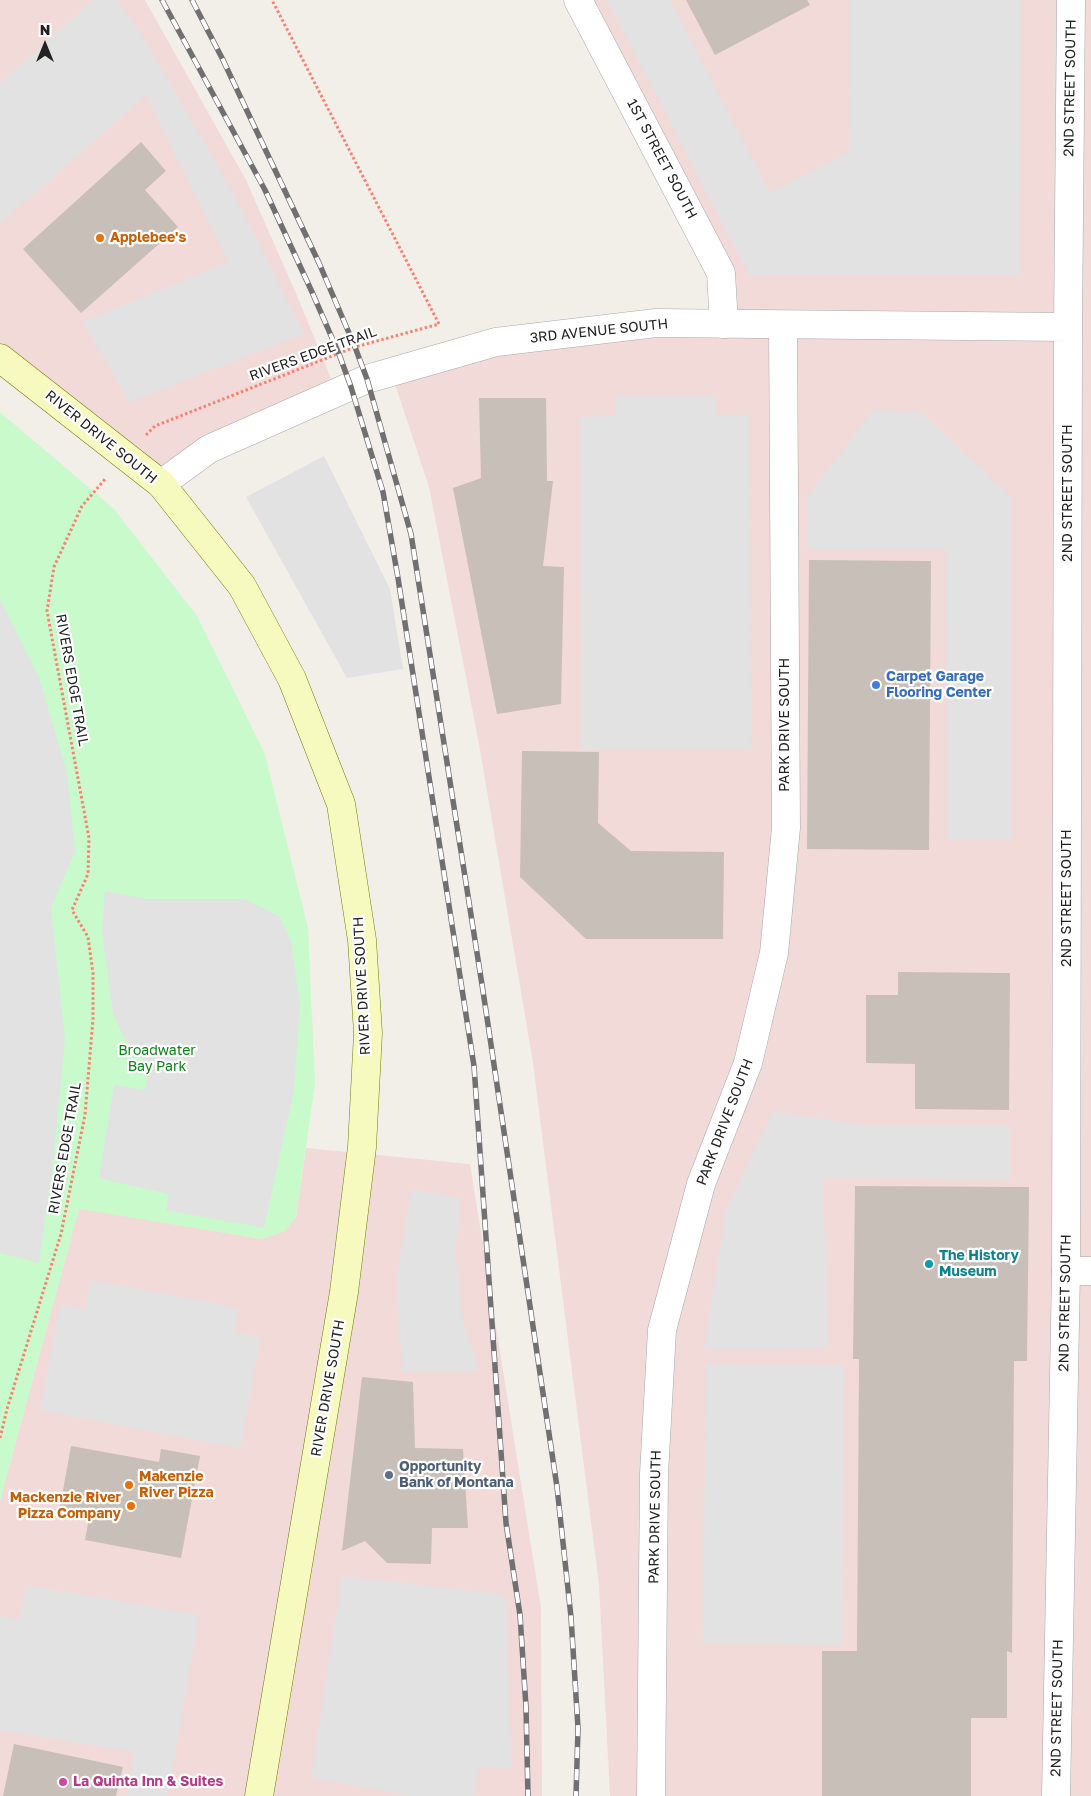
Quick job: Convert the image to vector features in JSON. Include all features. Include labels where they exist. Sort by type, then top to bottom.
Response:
[{"type":"main road","name":"RIVER DRIVE SOUTH","points":[[0,358],[161,484],[242,586],[292,679],[341,804],[362,940],[368,1033],[362,1147],[344,1292],[259,1796]]},
{"type":"street","name":"1ST STREET SOUTH","points":[[578,0],[721,273],[724,324]]},
{"type":"street","name":"2ND STREET SOUTH","points":[[1056,1796],[1078,1271],[1068,327],[1071,0]]},
{"type":"street","name":"3RD AVENUE SOUTH","points":[[161,484],[209,449],[367,380],[496,342],[656,323],[1068,327]]},
{"type":"street","name":"PARK DRIVE SOUTH","points":[[651,1796],[654,1474],[662,1330],[701,1184],[748,1063],[774,953],[786,828],[783,325]]},
{"type":"path","name":"RIVERS EDGE TRAIL","points":[[0,1438],[7,1409],[61,1234],[84,1115],[93,1019],[93,973],[88,937],[72,910],[88,874],[89,838],[48,611],[54,567],[82,506],[125,456],[155,426],[355,347],[439,324],[272,0]]},
{"type":"shaded area","points":[[0,0],[145,0],[246,180],[337,393],[161,484],[0,358]]},
{"type":"shaded area","points":[[93,0],[117,0],[142,35],[230,187],[304,334],[129,402],[83,322],[229,262],[146,95],[0,224],[0,83]]},
{"type":"shaded area","points":[[578,0],[1091,0],[1091,1796],[610,1796],[599,1585],[533,1063],[479,744],[429,487],[391,372],[496,342],[724,324],[721,273]]},
{"type":"shaded area","points":[[607,0],[670,0],[770,193],[849,152],[850,0],[1021,0],[1020,276],[749,275]]},
{"type":"shaded area","points":[[616,396],[716,396],[716,416],[750,416],[751,750],[582,750],[580,417],[616,416]]},
{"type":"shaded area","points":[[873,410],[920,412],[1011,496],[1012,840],[947,840],[946,550],[807,550],[807,497]]},
{"type":"shaded area","points":[[324,456],[390,589],[403,669],[347,678],[246,497]]},
{"type":"shaded area","points":[[0,599],[39,678],[67,773],[75,851],[51,908],[65,1039],[52,1172],[39,1263],[0,1253]]},
{"type":"shaded area","points":[[105,891],[146,899],[245,899],[280,917],[291,942],[300,1004],[294,1090],[264,1228],[166,1210],[169,1194],[99,1178],[114,1085],[145,1090],[150,1065],[129,1048],[113,1014],[102,931]]},
{"type":"shaded area","points":[[773,1111],[865,1126],[1010,1126],[1010,1180],[823,1177],[828,1348],[704,1350],[726,1210]]},
{"type":"shaded area","points":[[306,1148],[470,1164],[541,1608],[542,1796],[0,1796],[0,1500],[79,1208],[262,1239],[296,1217]]},
{"type":"shaded area","points":[[411,1189],[460,1198],[455,1254],[464,1327],[480,1370],[444,1372],[402,1371],[397,1278]]},
{"type":"shaded area","points":[[90,1280],[238,1308],[234,1332],[261,1337],[240,1448],[40,1410],[60,1304],[85,1309]]},
{"type":"shaded area","points":[[706,1364],[844,1365],[841,1645],[703,1643]]},
{"type":"shaded area","points":[[342,1576],[505,1595],[512,1767],[479,1767],[473,1796],[415,1796],[311,1778]]},
{"type":"shaded area","points":[[26,1585],[199,1615],[168,1796],[127,1796],[134,1752],[0,1730],[0,1616],[20,1619]]},
{"type":"green space","name":"Broadwater Bay Park","points":[[0,412],[114,509],[197,616],[265,754],[308,928],[315,1083],[296,1217],[285,1231],[262,1239],[79,1209],[0,1500]]},
{"type":"building","points":[[686,0],[807,0],[810,5],[715,55]]},
{"type":"building","name":"Applebee's","points":[[141,142],[166,171],[145,190],[178,227],[81,313],[23,249]]},
{"type":"building","points":[[479,398],[546,398],[547,481],[553,481],[543,566],[564,567],[561,704],[497,714],[453,488],[481,478]]},
{"type":"building","points":[[809,560],[931,561],[929,850],[807,849]]},
{"type":"building","points":[[522,751],[599,752],[598,823],[631,851],[724,852],[723,939],[586,939],[520,877]]},
{"type":"building","points":[[898,972],[1010,973],[1009,1110],[915,1109],[915,1064],[866,1063],[866,995],[898,995]]},
{"type":"building","points":[[855,1186],[1029,1187],[1027,1361],[1014,1361],[1012,1653],[1007,1651],[1007,1718],[971,1718],[971,1796],[822,1796],[822,1651],[857,1651],[859,1359],[853,1359]]},
{"type":"building","points":[[362,1377],[413,1382],[415,1448],[463,1449],[468,1528],[432,1528],[431,1564],[387,1563],[365,1541],[342,1551]]},
{"type":"building","name":"Makenzie River Pizza","points":[[71,1446],[159,1462],[161,1449],[200,1456],[181,1558],[85,1540],[90,1513],[60,1507]]},
{"type":"building","name":"La Quinta Inn & Suites","points":[[14,1744],[123,1767],[116,1796],[3,1796]]},
{"type":"railway","points":[[162,0],[265,190],[312,292],[351,387],[383,492],[474,1066],[506,1523],[520,1615],[526,1707],[528,1796]]},
{"type":"railway","points":[[192,0],[222,58],[319,263],[355,347],[367,379],[411,534],[483,991],[557,1487],[571,1617],[578,1728],[576,1796]]},
{"type":"place","name":"Applebee's","points":[[100,238]]},
{"type":"place","name":"Carpet Garage Flooring Center","points":[[876,685]]},
{"type":"place","name":"The History Museum","points":[[929,1264]]},
{"type":"place","name":"Opportunity Bank of Montana","points":[[389,1475]]},
{"type":"place","name":"Makenzie River Pizza","points":[[129,1485]]},
{"type":"place","name":"Mackenzie River Pizza Company","points":[[131,1506]]},
{"type":"place","name":"La Quinta Inn & Suites","points":[[63,1782]]}]
